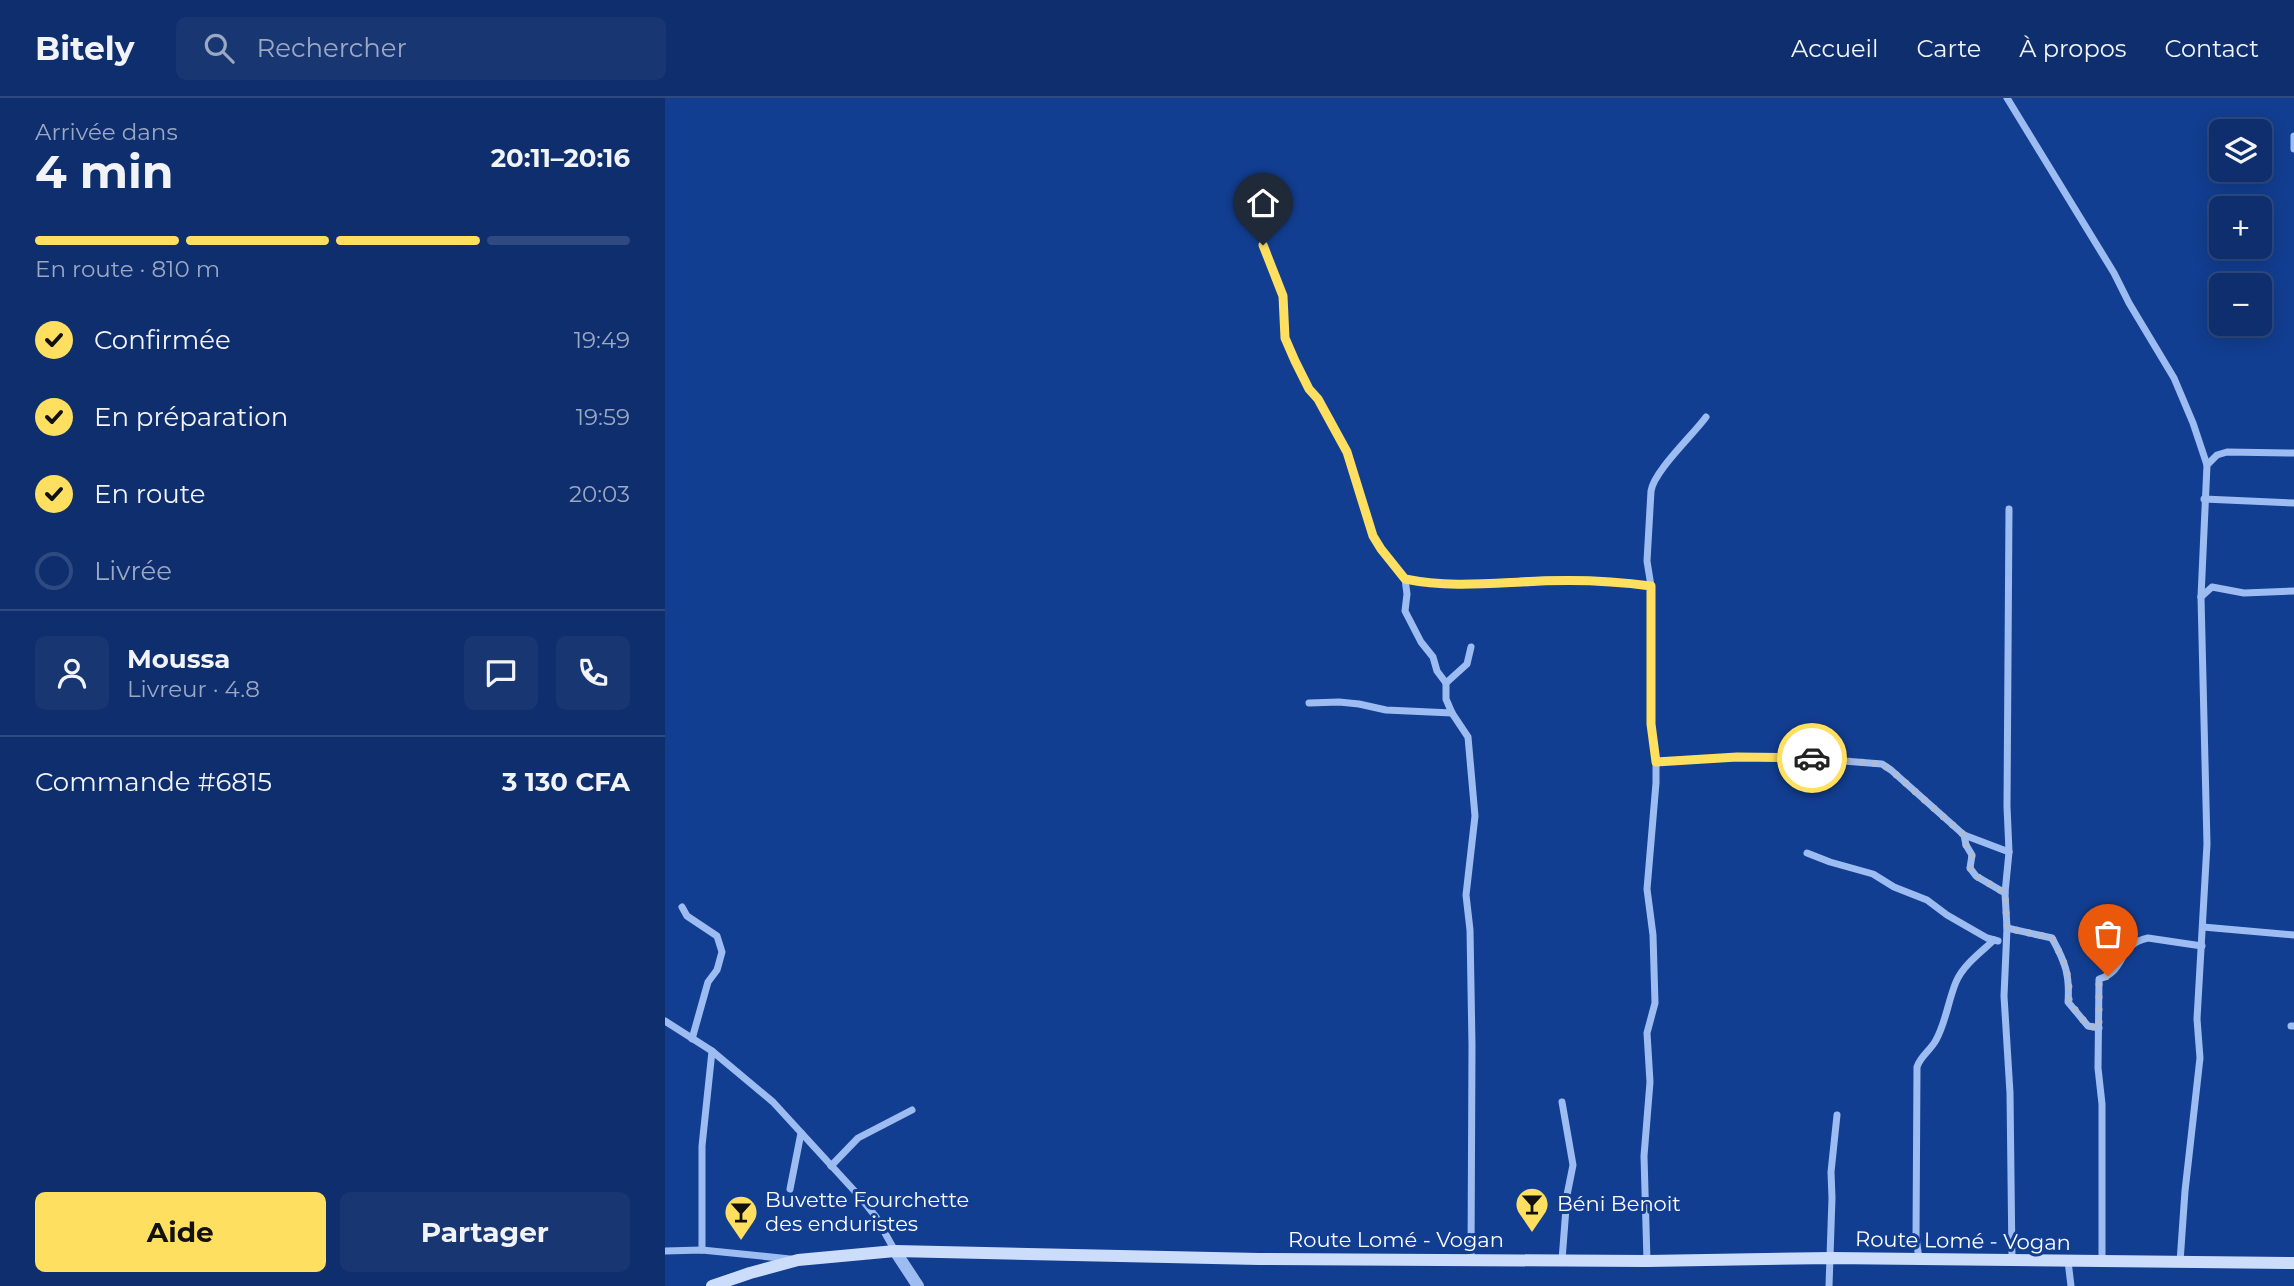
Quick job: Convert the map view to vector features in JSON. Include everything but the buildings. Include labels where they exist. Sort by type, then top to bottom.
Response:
[{"type":"main road","name":"Route Lomé - Vogan","points":[[712,1286],[798,1260],[895,1251],[1259,1259],[1647,1261],[1831,1258],[2294,1264]]},
{"type":"street","points":[[2007,98],[2114,273],[2174,378],[2207,465],[2201,597],[2207,844],[2197,1018],[2200,1058],[2180,1263]]},
{"type":"street","points":[[2294,135],[2294,149]]},
{"type":"street","points":[[1263,245],[1283,296],[1285,338],[1309,389],[1318,399],[1347,452],[1373,536],[1405,579],[1405,611],[1421,642],[1433,657],[1437,671],[1446,683],[1446,699],[1452,713],[1468,737],[1475,816],[1466,895],[1470,956],[1471,1258]]},
{"type":"street","points":[[1647,1261],[1644,1156],[1650,1082],[1647,1033],[1655,1003],[1653,935],[1647,889],[1656,783],[1651,724],[1651,586],[1647,561],[1651,486],[1706,417]]},
{"type":"street","points":[[2207,465],[2217,455],[2227,452],[2294,453]]},
{"type":"street","points":[[2204,499],[2294,503]]},
{"type":"street","points":[[2009,509],[2009,852],[2005,893],[2007,928],[2004,996],[2010,1093],[2013,1261]]},
{"type":"street","points":[[1405,579],[1430,584],[1459,585],[1613,580],[1651,586]]},
{"type":"street","points":[[2201,597],[2212,587],[2244,593],[2294,590]]},
{"type":"street","points":[[1446,683],[1467,664],[1471,647]]},
{"type":"street","points":[[1309,703],[1339,702],[1386,710],[1452,713]]},
{"type":"street","points":[[1656,762],[1778,757],[1882,764],[1964,835],[2009,852]]},
{"type":"street","points":[[1964,835],[1972,855],[1970,868],[1976,876],[2005,893]]},
{"type":"street","points":[[1807,853],[1863,870],[1894,887],[1927,900],[1947,915],[1994,940],[2006,942]]},
{"type":"street","points":[[682,907],[687,916],[717,936],[722,952],[717,970],[708,982],[692,1039]]},
{"type":"street","points":[[2203,927],[2294,935]]},
{"type":"street","points":[[2007,928],[2052,938],[2066,963],[2070,982],[2069,1002],[2088,1026],[2099,1028]]},
{"type":"street","points":[[2102,1261],[2099,979],[2108,976],[2117,967],[2132,943],[2148,938],[2202,946]]},
{"type":"street","points":[[1919,1260],[1916,1237],[1917,1067],[1941,1031],[1957,980],[1994,940]]},
{"type":"street","points":[[665,1021],[712,1051],[773,1102],[876,1217],[918,1286]]},
{"type":"street","points":[[702,1250],[702,1146],[712,1051]]},
{"type":"street","points":[[1562,1102],[1573,1165],[1567,1195],[1562,1260]]},
{"type":"street","points":[[831,1166],[858,1138],[912,1110]]},
{"type":"street","points":[[1829,1286],[1831,1172],[1837,1115]]},
{"type":"street","points":[[790,1189],[801,1133]]},
{"type":"street","points":[[665,1251],[702,1250],[798,1260]]},
{"type":"street","points":[[2068,1261],[2071,1286]]},
{"type":"way so far","points":[[1812,758],[1882,764],[1964,835],[1972,855],[1970,868],[1976,876],[2005,893],[2007,928],[2052,938],[2066,963],[2070,982],[2069,1002],[2088,1026],[2099,1028],[2099,979],[2108,976]]},
{"type":"place","name":"Béni Benoit","points":[[1532,1234]]},
{"type":"place","name":"Buvette Fourchette des enduristes","points":[[741,1242]]},
{"type":"route","points":[[1263,245],[1283,296],[1285,338],[1309,389],[1318,399],[1352,463],[1366,520],[1373,536],[1405,579],[1430,584],[1459,585],[1613,580],[1651,586],[1651,724],[1656,762],[1737,757],[1812,758]]}]
